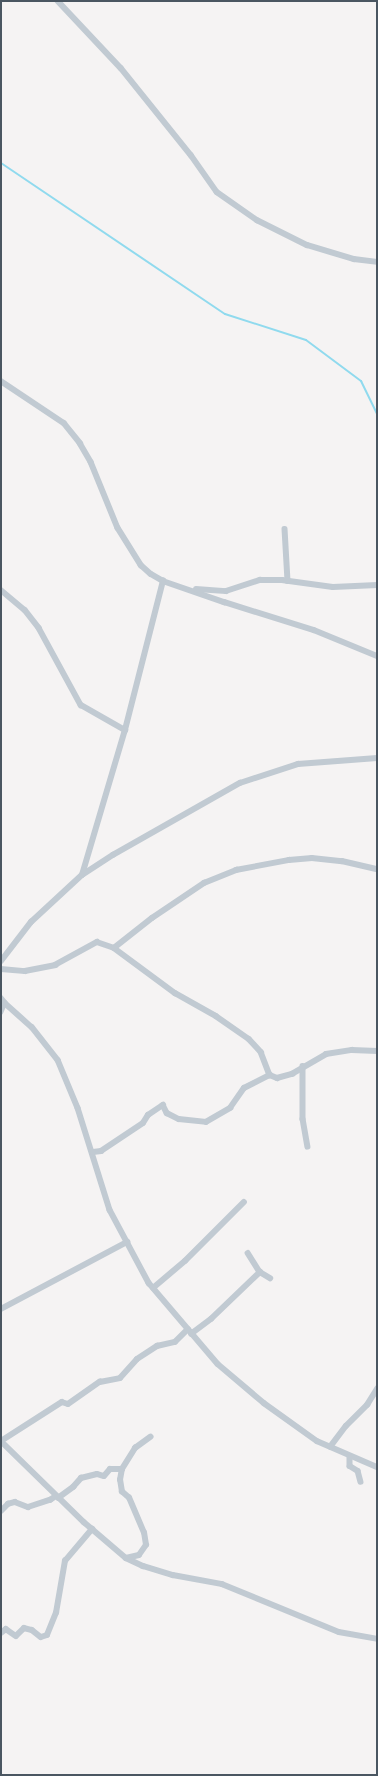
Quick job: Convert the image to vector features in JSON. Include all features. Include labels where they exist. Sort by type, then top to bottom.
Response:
[{"type":"street","points":[[58,1],[122,68],[217,192],[257,220],[307,244],[354,259],[377,262]]},
{"type":"street","points":[[1,381],[64,423],[91,462],[118,528],[141,565],[151,574],[167,582],[224,602],[277,617],[377,656]]},
{"type":"street","points":[[285,529],[288,581]]},
{"type":"street","points":[[167,582],[182,584],[197,590],[226,591],[260,580],[288,581],[333,587],[377,585]]},
{"type":"street","points":[[82,875],[167,582]]},
{"type":"street","points":[[1,590],[25,610],[39,628],[81,705],[125,730]]},
{"type":"street","points":[[1,962],[31,922],[82,875],[113,855],[240,783],[298,764],[377,758]]},
{"type":"street","points":[[114,948],[152,918],[204,883],[236,870],[289,860],[312,858],[342,861],[377,869]]},
{"type":"street","points":[[1,969],[25,971],[55,966],[96,942],[101,942],[114,948],[175,993],[222,1020],[249,1039],[261,1052],[270,1075]]},
{"type":"street","points":[[1,1012],[3,1001]]},
{"type":"street","points":[[3,1001],[32,1027],[58,1060],[93,1152],[110,1210],[153,1288],[218,1364],[283,1418],[330,1447],[377,1467]]},
{"type":"street","points":[[93,1152],[101,1152],[143,1123],[148,1115],[163,1105],[167,1113],[179,1119],[206,1122],[230,1108],[244,1088],[270,1075],[282,1078],[326,1054],[338,1051],[377,1051]]},
{"type":"street","points":[[303,1066],[304,1119],[308,1147]]},
{"type":"street","points":[[153,1288],[166,1278],[176,1266],[185,1261],[244,1202]]},
{"type":"street","points":[[1,1309],[127,1242]]},
{"type":"street","points":[[248,1253],[260,1272],[270,1278]]},
{"type":"street","points":[[260,1272],[211,1319],[175,1342],[157,1346],[137,1359],[120,1378],[100,1382],[68,1404],[62,1402],[1,1441],[57,1497],[126,1558],[143,1566],[174,1575],[222,1584],[339,1632],[377,1639]]},
{"type":"street","points":[[330,1447],[346,1426],[367,1405],[377,1389]]},
{"type":"street","points":[[126,1558],[139,1555],[146,1545],[144,1533],[135,1511],[129,1498],[122,1492],[120,1480],[122,1469],[135,1448],[150,1437]]},
{"type":"street","points":[[350,1457],[350,1466],[358,1471],[361,1482]]},
{"type":"street","points":[[1,1511],[8,1504],[16,1502],[28,1507],[50,1500],[73,1487],[81,1478],[97,1474],[104,1476],[110,1469],[122,1469]]},
{"type":"street","points":[[1,1634],[6,1629],[16,1636],[24,1628],[32,1630],[41,1637],[46,1635],[56,1614],[65,1560],[92,1528]]},
{"type":"waterway","points":[[1,163],[225,314],[306,340],[361,381],[377,414]]}]
